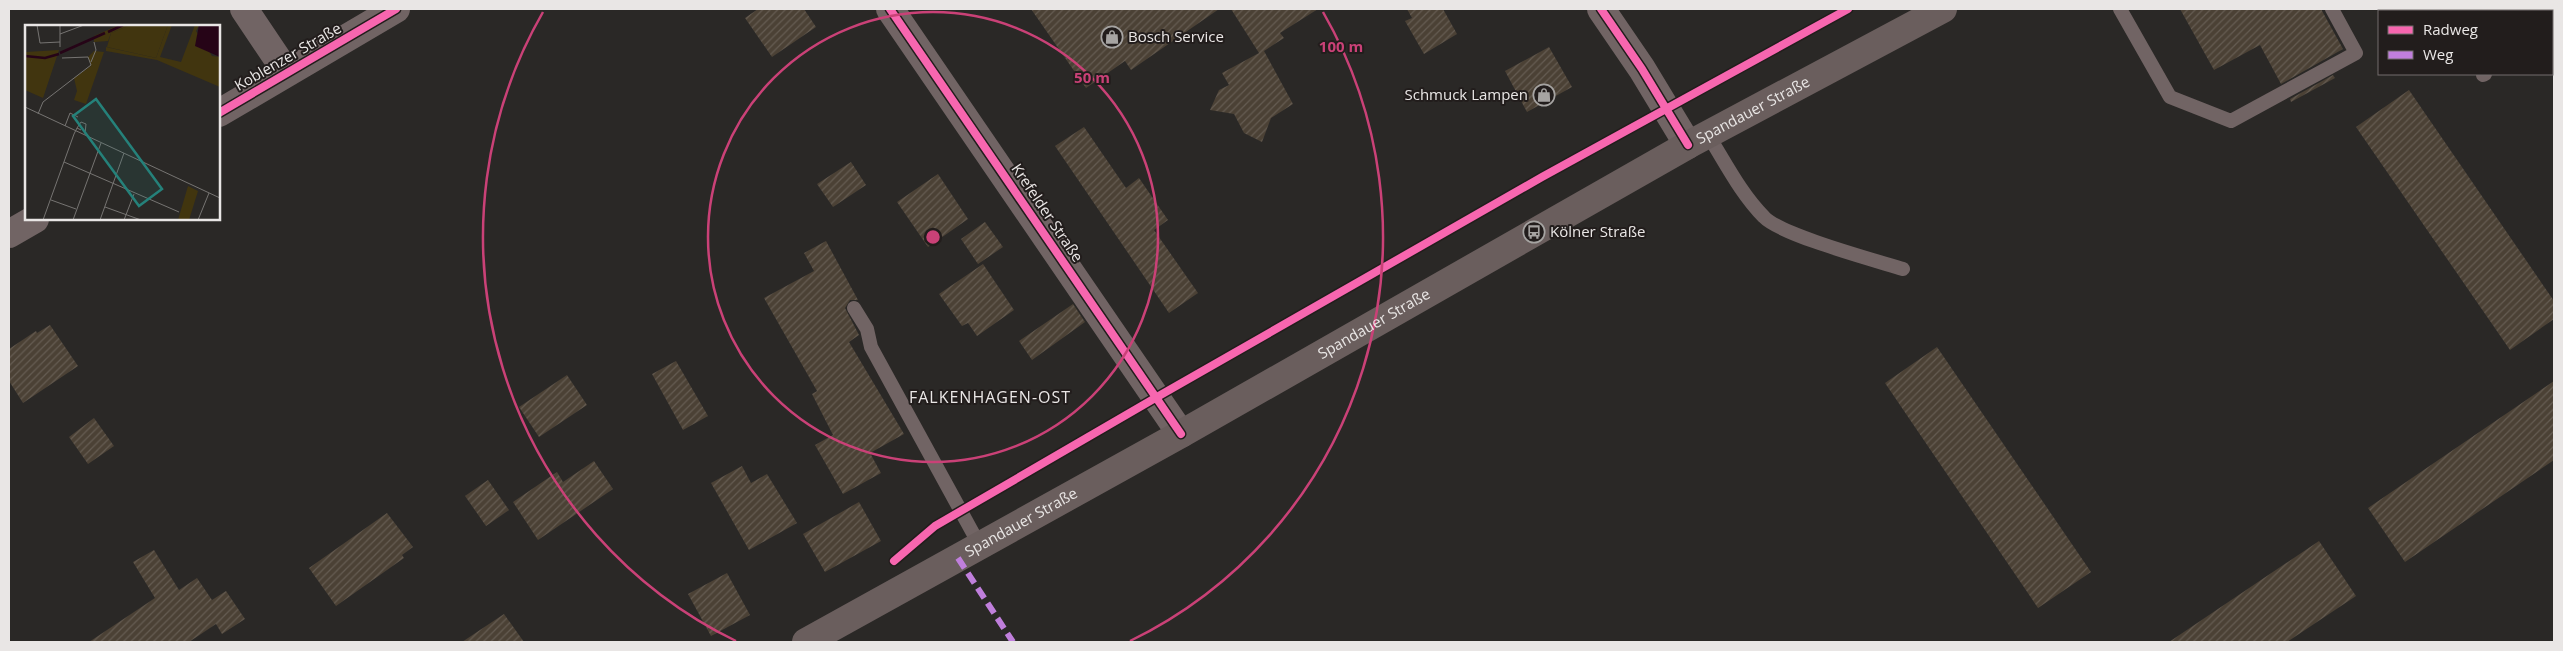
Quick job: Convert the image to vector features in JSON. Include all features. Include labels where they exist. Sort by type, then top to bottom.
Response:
[{"type":"main road","name":"Spandauer Straße","points":[[806,642],[1181,434],[1698,140],[1943,9]]},
{"type":"street","points":[[244,9],[287,73]]},
{"type":"street","name":"Koblenzer Straße","points":[[220,112],[396,9]]},
{"type":"street","name":"Krefelder Straße","points":[[890,9],[1181,434]]},
{"type":"street","points":[[1601,9],[1642,69],[1698,140]]},
{"type":"street","points":[[9,234],[33,220]]},
{"type":"lane","points":[[2120,9],[2170,98],[2232,121],[2356,53],[2332,9]]},
{"type":"lane","points":[[1698,140],[1765,218],[1788,231],[1903,269]]},
{"type":"lane","points":[[854,308],[866,329],[871,346],[980,546]]},
{"type":"building","points":[[758,9],[804,9],[816,27],[772,57],[745,18]]},
{"type":"building","points":[[1031,9],[1219,9],[1131,70],[1125,61],[1086,88]]},
{"type":"building","points":[[1231,9],[1318,9],[1280,33],[1284,38],[1264,51],[1293,104],[1271,118],[1262,142],[1244,133],[1234,114],[1210,110],[1219,90],[1229,85],[1222,73],[1259,53]]},
{"type":"building","points":[[1407,9],[1443,9],[1457,34],[1424,54],[1405,21],[1412,18]]},
{"type":"building","points":[[2180,9],[2321,9],[2343,49],[2281,84],[2260,45],[2214,70]]},
{"type":"building","points":[[1549,47],[1572,87],[1527,112],[1505,71]]},
{"type":"building","points":[[2333,75],[2335,78],[2291,102],[2290,99]]},
{"type":"building","points":[[2409,90],[2554,301],[2554,319],[2510,350],[2356,127]]},
{"type":"building","points":[[1084,127],[1126,188],[1139,178],[1168,220],[1154,230],[1198,293],[1169,313],[1055,146]]},
{"type":"building","points":[[851,162],[866,185],[833,207],[817,184]]},
{"type":"building","points":[[938,174],[968,219],[928,247],[897,202]]},
{"type":"building","points":[[985,222],[1003,247],[978,264],[961,239]]},
{"type":"building","points":[[826,241],[858,300],[850,300],[845,308],[859,335],[849,342],[904,434],[870,453],[881,473],[843,494],[815,445],[833,435],[812,394],[817,391],[764,298],[814,271],[804,253]]},
{"type":"building","points":[[983,264],[1014,310],[977,336],[968,323],[962,326],[939,294]]},
{"type":"building","points":[[1073,304],[1085,322],[1032,360],[1019,341]]},
{"type":"building","points":[[50,325],[78,366],[23,403],[9,381],[9,349],[36,331],[37,333]]},
{"type":"building","points":[[1937,347],[2091,572],[2038,608],[1885,383]]},
{"type":"building","points":[[676,361],[708,416],[683,430],[652,374]]},
{"type":"building","points":[[567,375],[587,405],[539,437],[519,407]]},
{"type":"building","points":[[2554,381],[2554,460],[2405,562],[2368,508]]},
{"type":"building","points":[[94,418],[114,446],[88,464],[69,437]]},
{"type":"building","points":[[594,461],[613,489],[538,540],[513,502],[557,472],[563,482]]},
{"type":"building","points":[[742,466],[751,483],[767,474],[797,523],[749,550],[711,483]]},
{"type":"building","points":[[488,480],[509,510],[486,526],[465,496]]},
{"type":"building","points":[[859,502],[881,541],[825,572],[803,534]]},
{"type":"building","points":[[387,513],[413,547],[402,555],[404,558],[336,606],[309,568]]},
{"type":"building","points":[[2319,541],[2356,596],[2287,642],[2169,642]]},
{"type":"building","points":[[154,550],[179,590],[197,578],[212,600],[226,591],[245,619],[222,634],[216,624],[189,642],[89,642],[155,598],[133,562]]},
{"type":"building","points":[[727,573],[750,615],[711,636],[688,594]]},
{"type":"building","points":[[504,614],[524,642],[462,642]]},
{"type":"marked path","points":[[958,558],[1013,642]]},
{"type":"cycle path","points":[[220,112],[396,9]]},
{"type":"cycle path","points":[[890,9],[1181,434]]},
{"type":"cycle path","points":[[1601,9],[1642,69],[1688,145]]},
{"type":"cycle path","points":[[894,561],[935,526],[1157,397],[1542,177],[1848,9]]},
{"type":"place","name":"Bosch Service","points":[[1112,37]]},
{"type":"place","name":"Schmuck Lampen","points":[[1544,95]]},
{"type":"place","name":"Kölner Straße","points":[[1534,232]]},
{"type":"district","name":"FALKENHAGEN-OST","points":[[990,397]]}]
